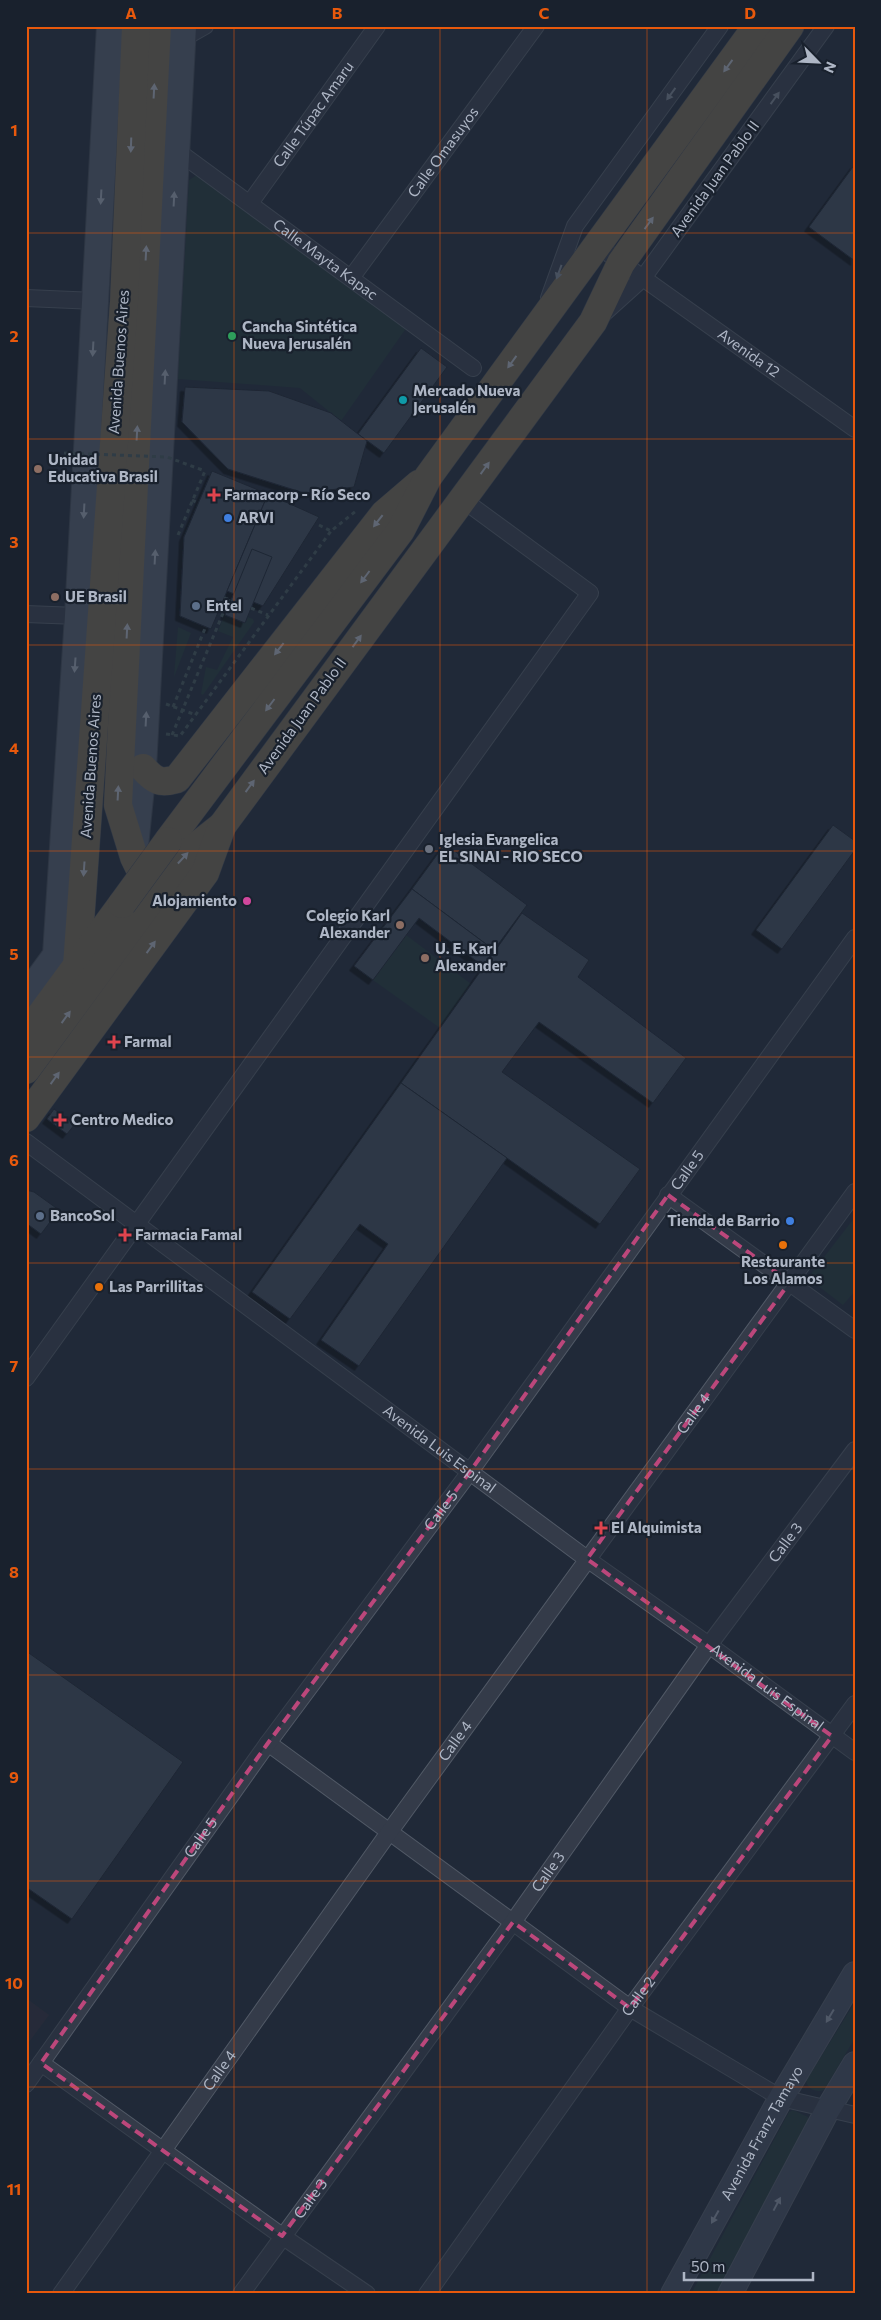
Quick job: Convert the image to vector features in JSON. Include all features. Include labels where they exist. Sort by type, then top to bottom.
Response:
[{"type":"highway","name":"Avenida Buenos Aires","points":[[66,960],[124,302],[136,26]]},
{"type":"highway","name":"Avenida Buenos Aires","points":[[153,896],[134,857],[118,805],[157,26]]},
{"type":"highway","points":[[26,1035],[66,960],[122,904],[401,530],[428,477],[757,26]]},
{"type":"highway","name":"Avenida Juan Pablo II","points":[[26,1118],[205,873],[222,826],[593,322],[621,262],[790,26]]},
{"type":"highway","points":[[143,768],[153,778],[165,783],[177,779],[384,514],[428,477]]},
{"type":"highway","points":[[26,1070],[184,856],[222,826]]},
{"type":"main road","name":"Avenida Buenos Aires","points":[[66,960],[78,616],[110,26]]},
{"type":"main road","points":[[134,857],[143,768],[183,33]]},
{"type":"main road","points":[[26,996],[66,960]]},
{"type":"street","points":[[183,33],[205,26]]},
{"type":"street","name":"Calle Túpac Amaru","points":[[250,203],[377,26]]},
{"type":"street","name":"Calle Omasuyos","points":[[351,278],[536,26]]},
{"type":"street","points":[[540,322],[575,226],[720,26]]},
{"type":"street","name":"Avenida Juan Pablo II","points":[[593,322],[643,278],[826,26]]},
{"type":"street","name":"Calle Mayta Kapac","points":[[176,150],[474,368]]},
{"type":"street","name":"Avenida 12","points":[[598,246],[855,429]]},
{"type":"street","points":[[26,298],[96,300]]},
{"type":"street","points":[[26,1378],[590,593],[462,499]]},
{"type":"street","points":[[26,614],[78,616]]},
{"type":"street","name":"Calle 5","points":[[26,2084],[268,1742],[469,1473],[855,938]]},
{"type":"street","name":"Avenida Luis Espinal","points":[[26,1142],[137,1222],[587,1560],[709,1645],[855,1752]]},
{"type":"street","name":"Calle 4","points":[[60,2294],[390,1830],[855,1192]]},
{"type":"street","points":[[668,1195],[855,1330]]},
{"type":"street","name":"Calle 3","points":[[242,2294],[282,2236],[513,1922],[709,1645],[855,1450]]},
{"type":"street","name":"Calle 2","points":[[427,2294],[630,2008],[855,1704]]},
{"type":"street","points":[[268,1742],[630,2008],[781,2098],[855,2115]]},
{"type":"street","name":"Avenida Franz Tamayo","points":[[672,2294],[781,2098],[855,1974]]},
{"type":"street","points":[[41,2063],[162,2151],[367,2294]]},
{"type":"street","points":[[730,2294],[828,2109],[855,2064]]},
{"type":"path","points":[[64,454],[167,457],[205,471],[200,482]]},
{"type":"path","points":[[192,500],[198,503]]},
{"type":"path","points":[[164,734],[180,736],[331,531],[361,508]]},
{"type":"path","points":[[319,525],[331,531]]},
{"type":"path","points":[[172,735],[230,600],[224,598]]},
{"type":"path","points":[[251,608],[268,615]]},
{"type":"path","points":[[173,707],[206,626]]},
{"type":"path","points":[[164,703],[196,715]]},
{"type":"highlighted area","points":[[668,1195],[790,1282],[587,1559],[832,1736],[630,2008],[513,1922],[282,2236],[41,2063],[268,1743],[469,1473]]},
{"type":"shaded area","points":[[26,1998],[49,2015],[26,2046]]},
{"type":"green space","points":[[200,173],[407,327],[341,421],[300,388],[178,379],[189,180]]},
{"type":"green space","points":[[227,609],[253,619],[254,622],[203,695],[201,694],[206,667],[217,670],[233,637],[218,631]]},
{"type":"green space","points":[[178,627],[191,633],[174,677]]},
{"type":"green space","points":[[406,935],[471,984],[440,1028],[373,980]]},
{"type":"green space","points":[[855,1217],[855,1291],[843,1305],[808,1278]]},
{"type":"green space","points":[[855,2002],[855,2038],[824,2090],[813,2090],[806,2081]]},
{"type":"green space","points":[[793,2110],[808,2117],[809,2127],[721,2294],[691,2294],[789,2112]]},
{"type":"building","points":[[855,164],[855,261],[809,227]]},
{"type":"building","name":"Mercado Nueva Jerusalén","points":[[421,348],[447,367],[384,453],[358,434]]},
{"type":"building","points":[[185,387],[269,391],[331,413],[367,441],[354,487],[304,493],[228,469],[182,422]]},
{"type":"building","points":[[212,471],[268,494],[211,629],[180,616],[184,537]]},
{"type":"building","points":[[268,494],[319,517],[263,606],[227,591]]},
{"type":"building","points":[[252,549],[272,557],[245,623],[225,615]]},
{"type":"building","points":[[833,825],[855,841],[855,850],[782,949],[756,930]]},
{"type":"building","name":"Iglesia Evangelica EL SINAI - RIO SECO","points":[[445,844],[527,905],[494,950],[412,889]]},
{"type":"building","points":[[412,889],[494,950],[483,966],[419,918],[373,980],[354,966]]},
{"type":"building","points":[[522,913],[589,960],[578,977],[686,1058],[653,1103],[539,1022],[502,1072],[640,1169],[600,1224],[401,1083]]},
{"type":"building","points":[[401,1083],[507,1158],[359,1366],[321,1340],[388,1244],[360,1224],[290,1319],[252,1292]]},
{"type":"building","points":[[54,1109],[75,1124],[67,1134],[47,1119]]},
{"type":"building","name":"BancoSol","points":[[26,1190],[34,1192],[59,1210],[41,1234],[26,1223]]},
{"type":"building","points":[[26,1651],[183,1762],[72,1919],[26,1887]]},
{"type":"place","name":"Cancha Sintética Nueva Jerusalén","points":[[232,336]]},
{"type":"place","name":"Mercado Nueva Jerusalén","points":[[403,400]]},
{"type":"place","name":"Unidad Educativa Brasil","points":[[38,469]]},
{"type":"place","name":"Farmacorp - Río Seco","points":[[214,495]]},
{"type":"place","name":"ARVI","points":[[228,518]]},
{"type":"place","name":"UE Brasil","points":[[55,597]]},
{"type":"place","name":"Entel","points":[[196,606]]},
{"type":"place","name":"Iglesia Evangelica EL SINAI - RIO SECO","points":[[429,849]]},
{"type":"place","name":"Alojamiento","points":[[247,901]]},
{"type":"place","name":"Colegio Karl Alexander","points":[[400,925]]},
{"type":"place","name":"U. E. Karl Alexander","points":[[425,958]]},
{"type":"place","name":"Farmal","points":[[114,1042]]},
{"type":"place","name":"Centro Medico","points":[[60,1120]]},
{"type":"place","name":"BancoSol","points":[[40,1216]]},
{"type":"place","name":"Tienda de Barrio","points":[[790,1221]]},
{"type":"place","name":"Farmacia Famal","points":[[125,1235]]},
{"type":"place","name":"Restaurante Los Alamos","points":[[783,1245]]},
{"type":"place","name":"Las Parrillitas","points":[[99,1287]]},
{"type":"place","name":"El Alquimista","points":[[601,1528]]}]
